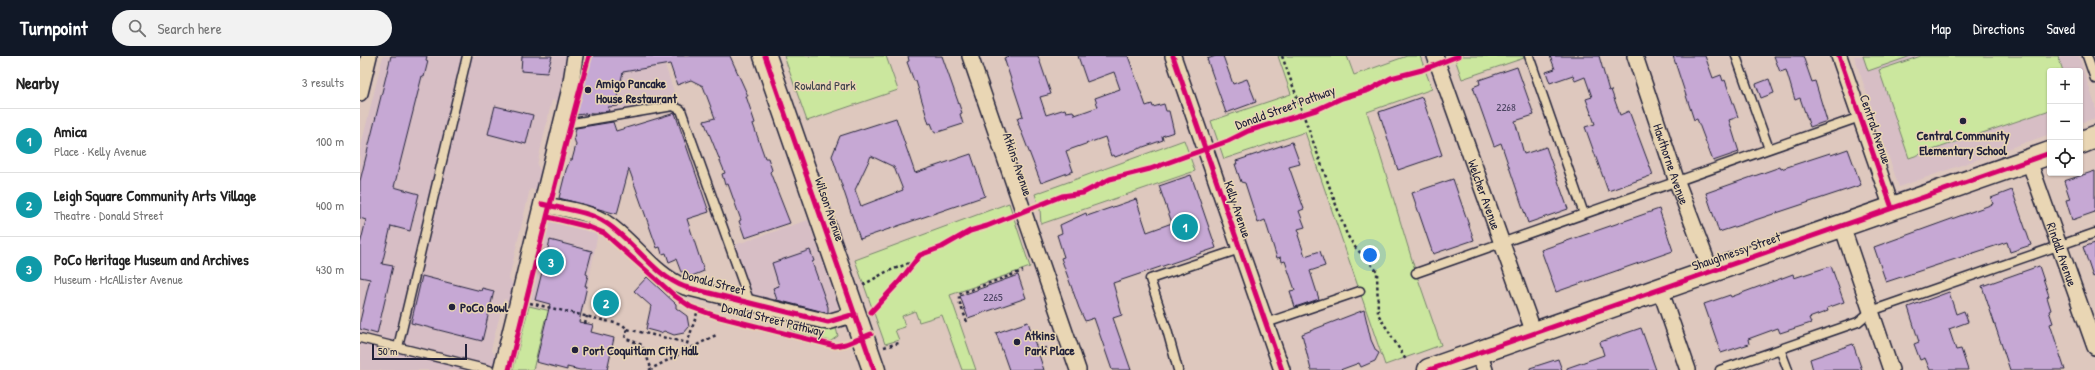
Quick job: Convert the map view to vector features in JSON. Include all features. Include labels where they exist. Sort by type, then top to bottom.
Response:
[{"type":"main road","name":"Wilson Avenue","points":[[765,56],[874,370]]},
{"type":"main road","points":[[2083,142],[2095,137]]},
{"type":"main road","name":"Shaughnessy Street","points":[[1429,370],[1482,361],[1534,333],[2047,154]]},
{"type":"street","points":[[360,93],[369,56]]},
{"type":"street","points":[[500,370],[561,125],[575,56]]},
{"type":"street","name":"Atkins Avenue","points":[[970,56],[1078,370]]},
{"type":"street","name":"Kelly Avenue","points":[[1172,56],[1282,370]]},
{"type":"street","name":"Welcher Avenue","points":[[1435,56],[1534,333]]},
{"type":"street","name":"Hawthorne Avenue","points":[[1634,56],[1677,182],[1711,272]]},
{"type":"street","name":"Central Avenue","points":[[1839,56],[1892,208]]},
{"type":"street","name":"Rindall Avenue","points":[[2029,161],[2095,347]]},
{"type":"street","name":"Donald Street","points":[[542,204],[594,217],[607,223],[667,278],[676,283],[828,322],[855,314]]},
{"type":"street","points":[[1842,226],[1891,370]]},
{"type":"street","points":[[1660,289],[1688,370]]},
{"type":"lane","points":[[398,347],[468,56]]},
{"type":"lane","points":[[1529,56],[1584,214]]},
{"type":"lane","points":[[1736,56],[1768,149]]},
{"type":"lane","points":[[2087,56],[2095,79]]},
{"type":"lane","points":[[561,125],[673,106],[679,108],[683,113],[750,303]]},
{"type":"lane","points":[[1416,273],[1860,117]]},
{"type":"lane","points":[[1720,370],[1858,322],[1871,311],[2095,233]]},
{"type":"lane","points":[[1178,370],[1167,330],[1150,280],[1240,248]]},
{"type":"lane","points":[[1266,323],[1360,291]]},
{"type":"lane","points":[[360,338],[489,370]]},
{"type":"lane","points":[[1780,349],[1788,370]]},
{"type":"path","points":[[1282,56],[1347,235],[1355,247],[1377,271],[1378,314],[1406,360]]},
{"type":"path","points":[[907,271],[917,259]]},
{"type":"path","points":[[862,285],[886,272],[917,259]]},
{"type":"path","points":[[967,322],[958,295],[1023,271]]},
{"type":"path","points":[[524,309],[526,300],[623,325],[627,329],[688,343]]},
{"type":"path","points":[[685,350],[698,310]]},
{"type":"path","points":[[585,324],[587,316]]},
{"type":"path","points":[[627,329],[625,338],[642,345],[651,370],[685,350],[718,334]]},
{"type":"path","points":[[884,347],[898,343]]},
{"type":"path","points":[[1038,351],[1049,347]]},
{"type":"shaded area","points":[[383,56],[567,56],[565,64],[566,81],[561,108],[555,101],[552,100],[537,165],[544,176],[538,198],[534,190],[530,189],[509,278],[516,289],[511,307],[507,300],[504,299],[491,349],[498,360],[496,370],[360,370],[360,150]]},
{"type":"shaded area","points":[[586,56],[662,56],[677,101],[567,119]]},
{"type":"shaded area","name":"Central Community Elementary School","points":[[1854,56],[2079,56],[2083,68],[2047,68],[2047,135],[1899,187]]},
{"type":"shaded area","name":"Central Community Elementary School","points":[[2083,68],[2095,105],[2095,118],[2083,122]]},
{"type":"shaded area","points":[[549,216],[557,216],[599,227],[583,312],[523,297],[545,218]]},
{"type":"shaded area","points":[[808,220],[838,305],[837,313],[833,317],[754,299],[735,245]]},
{"type":"green space","name":"Rowland Park","points":[[784,56],[886,56],[898,90],[807,121]]},
{"type":"green space","points":[[1278,56],[1347,56],[1354,75],[1407,56],[1420,56],[1432,89],[1367,112],[1416,273],[1441,345],[1385,365],[1305,132],[1224,159],[1211,121],[1291,94]]},
{"type":"green space","points":[[1454,56],[1523,56],[1524,58],[1462,79]]},
{"type":"green space","points":[[1863,56],[1911,56],[1868,71]]},
{"type":"green space","name":"Central Community Elementary School","points":[[1921,56],[2058,56],[2062,68],[2047,68],[2047,111],[1909,158],[1879,70]]},
{"type":"green space","points":[[1184,140],[1195,171],[1041,224],[1040,209],[1035,194]]},
{"type":"green space","points":[[1009,203],[1030,267],[950,295],[976,370],[962,370],[942,315],[919,322],[915,311],[902,316],[905,327],[895,330],[899,340],[885,344],[855,260]]},
{"type":"green space","points":[[529,306],[568,315],[566,325],[545,320],[533,370],[513,370]]},
{"type":"green space","points":[[793,324],[821,330],[836,328],[838,336],[831,341],[794,332],[794,330],[790,329]]},
{"type":"building","points":[[391,56],[427,56],[426,60],[428,61],[424,77],[422,76],[394,187],[419,194],[410,231],[391,226],[382,264],[393,266],[377,334],[360,329],[360,321],[370,279],[360,277],[360,245],[366,220],[360,218],[360,181]]},
{"type":"building","points":[[522,56],[552,56],[547,73],[521,71]]},
{"type":"building","points":[[591,56],[730,56],[748,96],[746,96],[755,123],[753,124],[765,158],[768,158],[772,170],[770,172],[790,223],[745,238],[739,221],[741,220],[728,184],[725,185],[722,174],[725,173],[704,121],[715,118],[703,86],[691,80],[677,85],[670,64],[623,72],[617,97],[618,106],[608,107],[609,111],[576,115]]},
{"type":"building","points":[[908,56],[942,56],[962,113],[960,114],[963,124],[935,133],[931,123],[929,124],[916,81],[914,81],[907,62],[909,61]]},
{"type":"building","points":[[1010,56],[1038,56],[1051,94],[1040,97],[1046,115],[1065,109],[1066,112],[1073,111],[1075,115],[1098,107],[1095,98],[1120,89],[1114,72],[1087,82],[1078,56],[1128,56],[1146,106],[1152,104],[1153,107],[1164,104],[1166,111],[1169,111],[1174,132],[1162,136],[1163,140],[1115,157],[1114,155],[1111,156],[1105,137],[1066,151],[1073,171],[1041,183],[1018,123],[1017,118],[1023,116],[1004,58]]},
{"type":"building","points":[[1216,56],[1223,56],[1233,84],[1247,79],[1256,102],[1226,113],[1207,59]]},
{"type":"building","points":[[1550,56],[1599,56],[1609,91],[1611,90],[1620,115],[1629,111],[1653,175],[1608,191],[1585,127],[1595,124],[1586,99],[1592,97],[1585,77],[1575,81],[1573,75],[1550,83],[1546,72],[1555,69]]},
{"type":"building","points":[[1673,56],[1705,56],[1713,78],[1721,75],[1723,81],[1725,80],[1738,117],[1729,120],[1739,152],[1713,161],[1697,119],[1694,120]]},
{"type":"building","points":[[1774,56],[1803,56],[1812,82],[1815,81],[1827,121],[1810,127],[1800,98],[1795,100],[1786,70],[1780,72]]},
{"type":"building","points":[[1517,67],[1534,115],[1515,121],[1524,154],[1546,147],[1568,209],[1528,223],[1501,143],[1494,146],[1473,87],[1480,84],[1479,80]]},
{"type":"building","points":[[1769,79],[1774,93],[1761,98],[1756,84]]},
{"type":"building","points":[[1422,97],[1442,155],[1398,170],[1379,112]]},
{"type":"building","points":[[495,106],[533,115],[526,144],[488,134]]},
{"type":"building","points":[[675,113],[709,212],[687,219],[704,271],[692,276],[688,276],[685,271],[681,272],[676,259],[669,262],[666,253],[662,254],[660,247],[657,248],[629,169],[617,214],[559,198],[566,170],[570,160],[572,160],[576,145],[574,138],[576,128],[613,122],[616,131]]},
{"type":"building","points":[[896,118],[915,173],[971,154],[985,196],[860,239],[832,156],[840,136]],"holes":[[[871,156],[894,167],[903,190],[861,206],[855,190]]]},
{"type":"building","points":[[1292,142],[1300,164],[1289,167],[1304,209],[1299,211],[1305,227],[1298,229],[1300,234],[1298,235],[1305,256],[1320,251],[1325,266],[1310,271],[1319,299],[1295,307],[1290,291],[1295,290],[1285,261],[1282,262],[1281,257],[1277,258],[1265,220],[1258,223],[1245,183],[1241,182],[1235,164],[1237,164],[1236,161]]},
{"type":"building","points":[[1848,149],[1861,185],[1719,232],[1706,193],[1780,167],[1781,169],[1830,153],[1831,155]]},
{"type":"building","points":[[2095,171],[2095,212],[2072,220],[2066,200],[2070,199],[2064,181]]},
{"type":"building","points":[[1191,175],[1216,248],[1113,283],[1122,315],[1113,318],[1131,370],[1112,370],[1094,318],[1085,321],[1061,258],[1064,257],[1057,235],[1062,233],[1060,225],[1086,213],[1087,216],[1136,199],[1147,232],[1172,223],[1159,186]]},
{"type":"building","points":[[1453,179],[1474,240],[1433,254],[1412,193]]},
{"type":"building","points":[[2012,190],[2031,245],[2010,252],[2007,242],[1886,282],[1874,247],[1993,204],[1991,198]]},
{"type":"building","points":[[1659,209],[1673,251],[1556,292],[1541,250]]},
{"type":"building","points":[[550,240],[592,251],[586,274],[588,275],[585,286],[587,286],[579,322],[593,325],[591,332],[614,338],[607,370],[580,370],[567,367],[567,370],[536,362],[550,304],[535,300]]},
{"type":"building","points":[[2095,243],[2095,276],[2093,277],[2083,247]]},
{"type":"building","points":[[810,250],[814,261],[812,262],[828,307],[828,313],[777,300],[773,288],[779,286],[772,263]]},
{"type":"building","points":[[1831,266],[1844,302],[1827,308],[1828,311],[1809,318],[1811,323],[1780,333],[1778,328],[1748,339],[1749,344],[1721,353],[1704,304],[1730,295],[1731,297],[1793,274],[1794,278]]},
{"type":"building","points":[[2039,266],[2049,296],[2047,297],[2051,310],[2049,311],[2053,323],[2050,324],[2065,370],[2010,370],[1982,286]]},
{"type":"building","points":[[1018,275],[1026,298],[968,318],[960,296]]},
{"type":"building","name":"PoCo Bowl","points":[[422,276],[481,291],[482,288],[494,291],[482,341],[411,323]]},
{"type":"building","points":[[647,277],[676,304],[676,308],[687,316],[689,327],[684,333],[674,335],[664,331],[661,333],[646,329],[651,306],[634,291]]},
{"type":"building","points":[[1949,292],[1956,314],[1964,311],[1968,322],[1949,329],[1956,350],[1961,349],[1968,370],[1930,370],[1925,358],[1920,360],[1914,344],[1919,342],[1908,307]]},
{"type":"building","points":[[1364,310],[1371,340],[1376,351],[1379,353],[1375,361],[1361,367],[1359,363],[1340,370],[1311,370],[1302,334]]},
{"type":"building","name":"Atkins Park Place","points":[[1028,322],[1044,370],[1009,370],[996,333]]},
{"type":"building","points":[[1641,328],[1656,370],[1567,370],[1567,368],[1604,355],[1600,342]]},
{"type":"building","points":[[1853,344],[1862,370],[1813,370],[1810,359]]},
{"type":"building","points":[[1558,359],[1562,370],[1530,370],[1530,368]]},
{"type":"cycle path","points":[[509,370],[589,56]]},
{"type":"cycle path","points":[[765,56],[874,370]]},
{"type":"cycle path","points":[[1173,56],[1282,370]]},
{"type":"cycle path","name":"Donald Street Pathway","points":[[871,312],[899,282],[920,255],[942,247],[970,231],[987,226],[1062,196],[1083,193],[1110,179],[1150,169],[1228,141],[1248,131],[1316,110],[1342,98],[1369,90],[1391,78],[1422,70],[1458,56]]},
{"type":"cycle path","points":[[1839,56],[1892,208]]},
{"type":"cycle path","points":[[1429,370],[2047,154]]},
{"type":"cycle path","name":"Donald Street Pathway","points":[[542,204],[584,213],[606,223],[626,239],[653,266],[674,282],[685,287],[828,322],[855,314]]},
{"type":"cycle path","name":"Donald Street Pathway","points":[[548,217],[589,227],[604,233],[675,296],[691,307],[716,316],[835,346],[846,344],[871,334]]},
{"type":"place","name":"Amigo Pancake House Restaurant","points":[[588,90]]},
{"type":"place","name":"Central Community Elementary School","points":[[1963,121]]},
{"type":"place","name":"Amica","points":[[1185,227]]},
{"type":"place","name":"PoCo Heritage Museum and Archives","points":[[551,262]]},
{"type":"place","name":"Leigh Square Community Arts Village","points":[[606,303]]},
{"type":"place","name":"PoCo Bowl","points":[[452,307]]},
{"type":"place","name":"Atkins Park Place","points":[[1017,342]]},
{"type":"place","name":"Port Coquitlam City Hall","points":[[575,350]]}]
